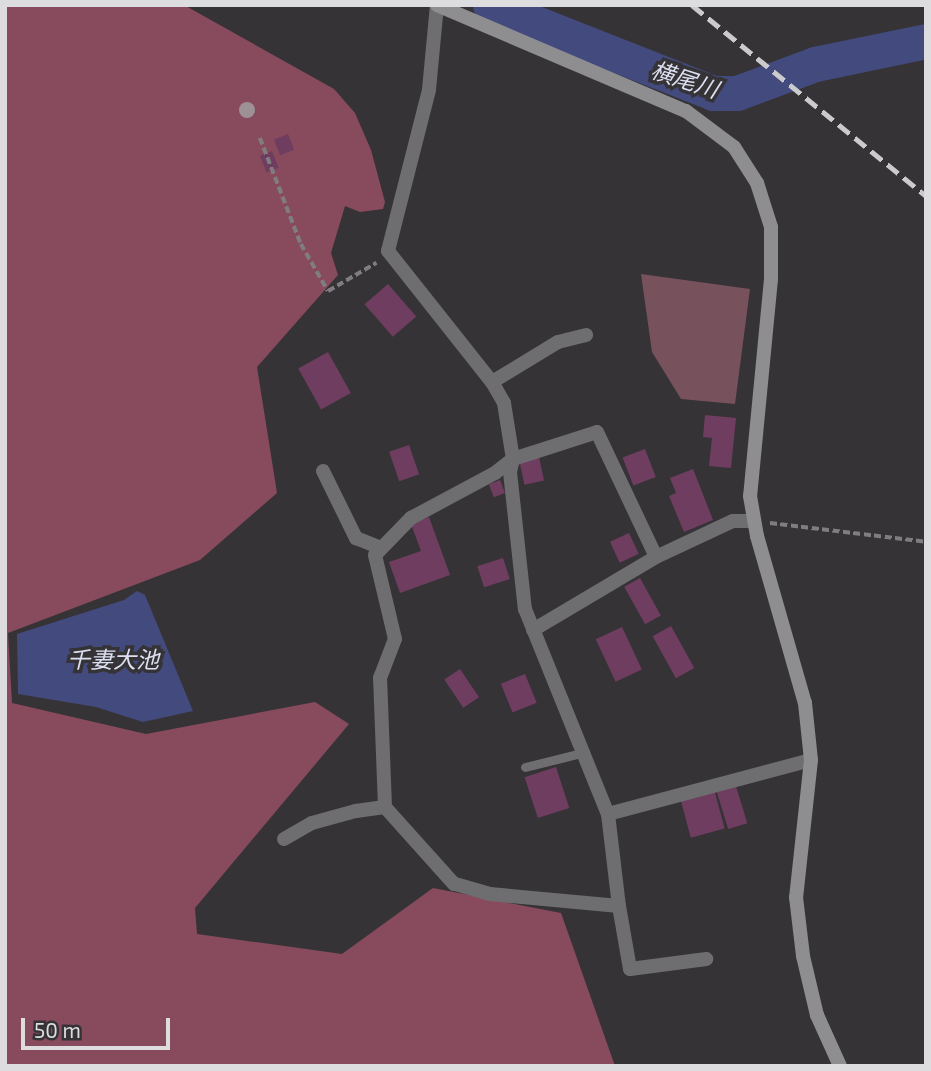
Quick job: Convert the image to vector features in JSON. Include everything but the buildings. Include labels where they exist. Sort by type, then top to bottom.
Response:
[{"type":"street","points":[[706,959],[630,969],[608,814],[525,609],[510,472],[513,459],[504,403],[492,382],[388,251],[429,90],[437,5],[686,111],[734,147],[757,183],[771,227],[771,279],[750,496],[754,521],[805,703],[811,760],[796,897],[803,956],[817,1015],[840,1066]]},
{"type":"street","points":[[492,382],[558,342],[586,335]]},
{"type":"street","points":[[619,906],[490,894],[454,884],[385,807],[380,678],[394,639],[375,555],[411,517],[495,473],[513,459],[597,432],[656,557]]},
{"type":"street","points":[[323,471],[356,537],[381,548]]},
{"type":"street","points":[[533,630],[656,557],[733,520],[754,521]]},
{"type":"street","points":[[608,814],[811,760]]},
{"type":"street","points":[[285,839],[312,823],[356,811],[385,807]]},
{"type":"lane","points":[[525,767],[585,752]]},
{"type":"path","points":[[260,138],[301,244],[328,292],[390,254]]},
{"type":"path","points":[[754,521],[926,542]]},
{"type":"shaded area","points":[[5,5],[184,5],[334,89],[355,113],[371,150],[385,202],[383,209],[360,212],[345,206],[331,253],[338,275],[257,367],[277,493],[200,560],[8,633],[12,703],[146,734],[315,702],[349,724],[195,908],[197,934],[342,954],[433,888],[561,913],[615,1066],[5,1066]]},
{"type":"shaded area","points":[[641,274],[750,289],[735,404],[681,399],[652,352]]},
{"type":"water","name":"千妻大池","points":[[137,591],[145,595],[193,711],[143,722],[96,707],[18,694],[17,634],[124,600]]},
{"type":"waterway","name":"横尾川","points":[[490,5],[713,93],[737,93],[815,64],[926,41]]},
{"type":"railway","points":[[692,5],[926,196]]}]
